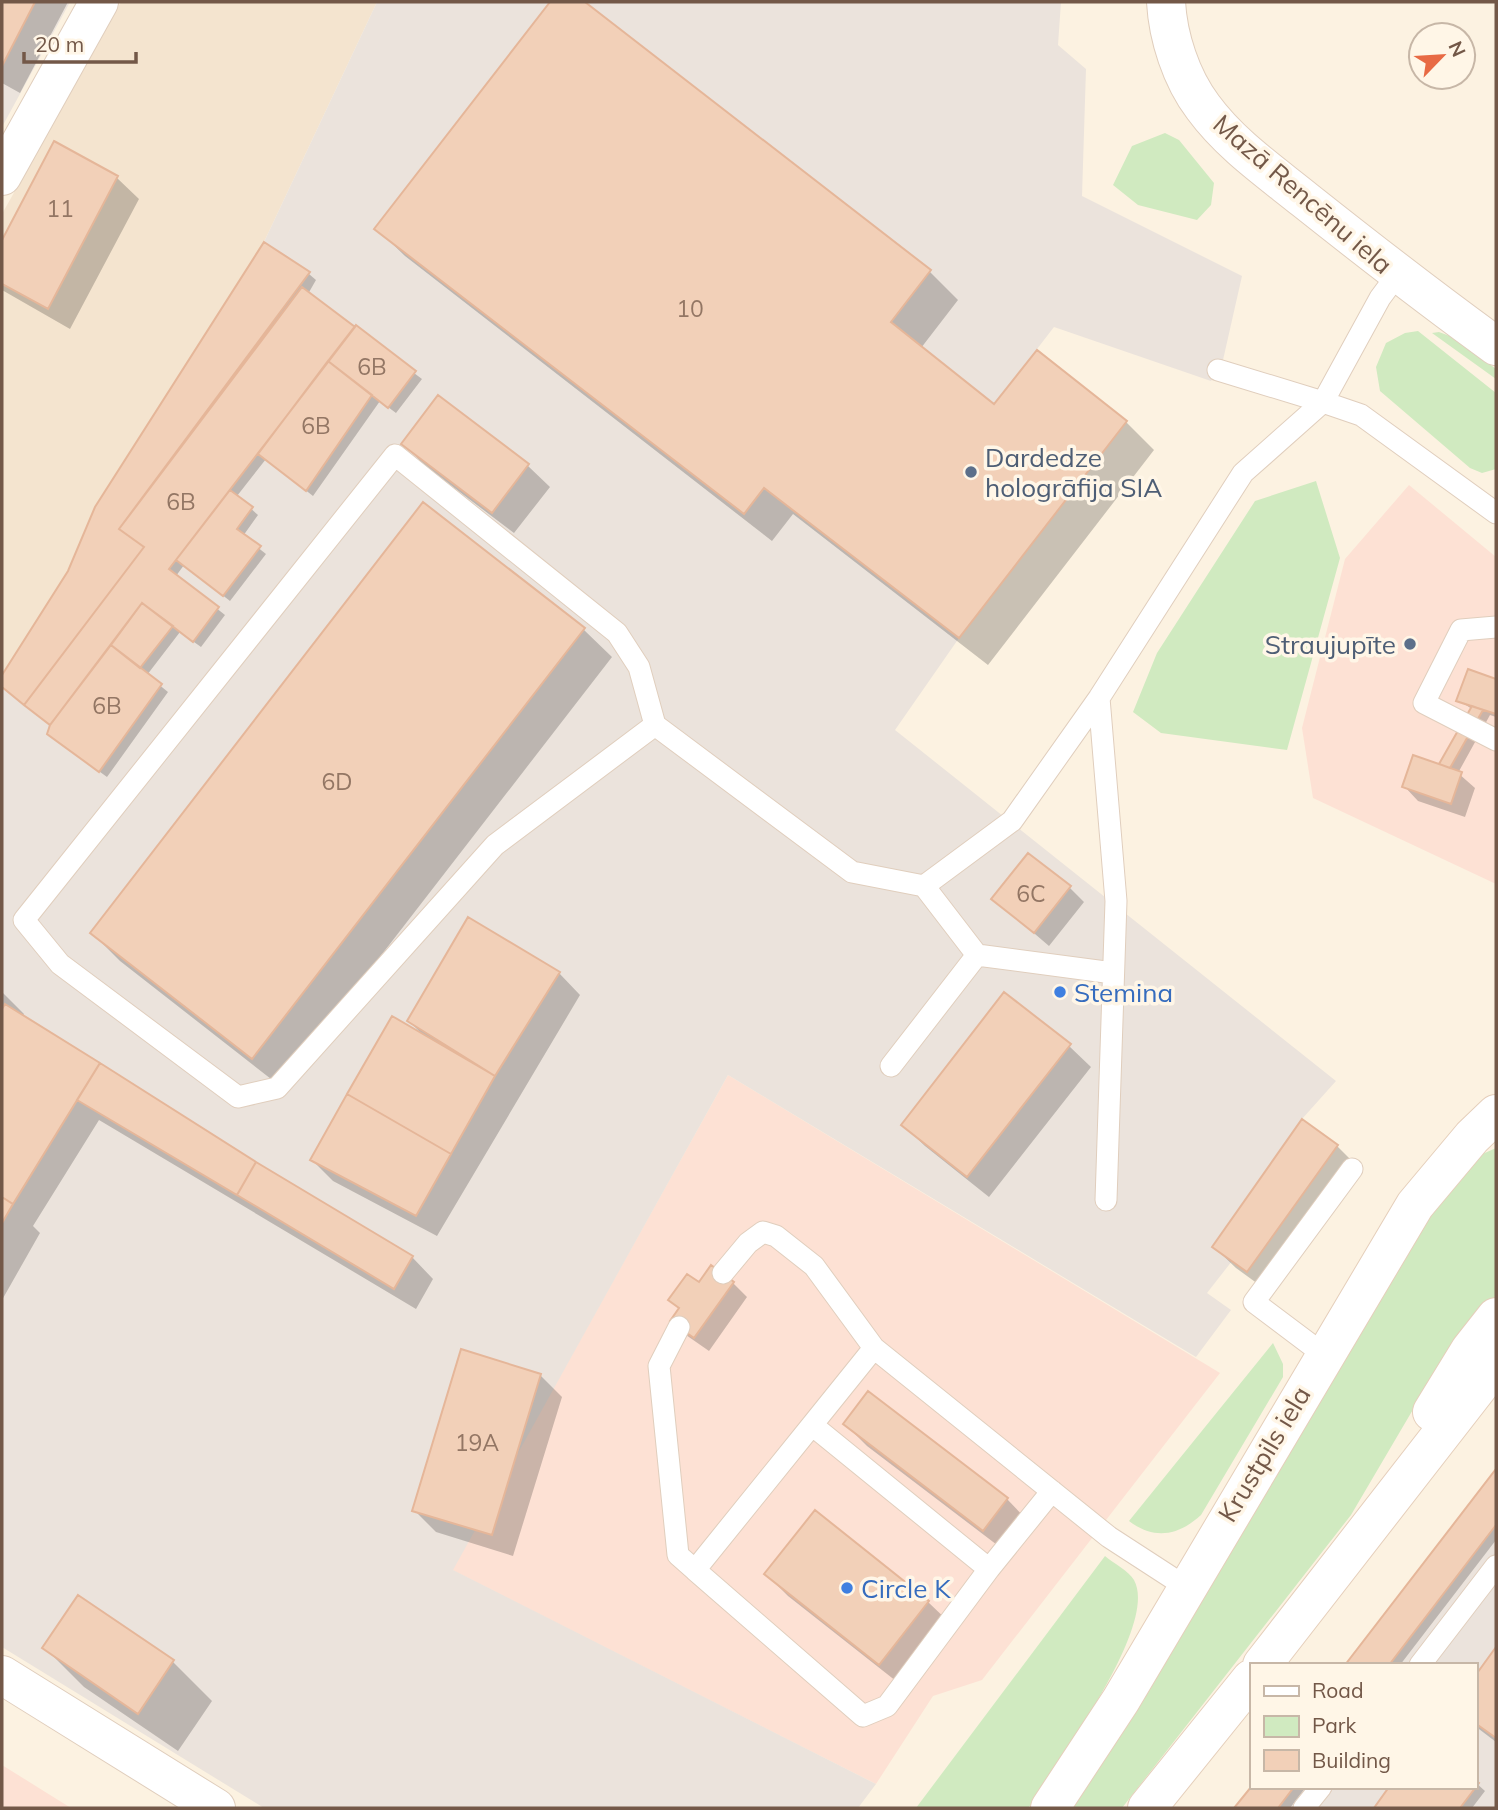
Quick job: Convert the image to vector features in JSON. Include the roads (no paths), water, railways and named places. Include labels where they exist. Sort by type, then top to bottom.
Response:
[{"type":"main road","points":[[2,176],[99,2]]},
{"type":"main road","name":"Mazā Rencēnu iela","points":[[1166,2],[1167,23],[1181,66],[1202,105],[1238,146],[1397,275],[1496,346]]},
{"type":"main road","name":"Krustpils iela","points":[[1050,1808],[1121,1700],[1323,1354],[1415,1205],[1488,1126]]},
{"type":"main road","points":[[1394,1494],[1426,1422],[1470,1350],[1496,1317]]},
{"type":"main road","points":[[1264,1663],[1496,1364]]},
{"type":"main road","points":[[2,1675],[215,1808]]},
{"type":"main road","points":[[1147,1808],[1250,1680]]},
{"type":"lane","points":[[924,886],[1012,821],[1099,698],[1243,473],[1324,402],[1380,298],[1397,275]]},
{"type":"lane","points":[[1218,370],[1361,415],[1496,513]]},
{"type":"lane","points":[[655,725],[495,845],[277,1088],[238,1097],[60,964],[24,920],[395,455],[617,633],[639,667],[655,725],[852,872],[924,886],[977,956],[1113,973]]},
{"type":"lane","points":[[1496,627],[1461,630],[1424,703],[1496,740]]},
{"type":"lane","points":[[1099,698],[1116,901],[1106,1200]]},
{"type":"lane","points":[[891,1066],[977,956]]},
{"type":"lane","points":[[1323,1354],[1254,1302],[1352,1169]]},
{"type":"lane","points":[[723,1273],[748,1243],[763,1232],[776,1236],[814,1266],[874,1348],[1109,1537],[1186,1587]]},
{"type":"lane","points":[[679,1327],[659,1366],[678,1555],[863,1716],[887,1706],[989,1569],[1052,1491]]},
{"type":"lane","points":[[695,1570],[874,1348]]},
{"type":"lane","points":[[812,1425],[989,1569]]},
{"type":"lane","points":[[1422,1663],[1496,1566]]},
{"type":"lane","points":[[1304,1808],[1319,1789]]},
{"type":"place","name":"Dardedze hologrāfija SIA","points":[[971,472]]},
{"type":"place","name":"Straujupīte","points":[[1410,644]]},
{"type":"place","name":"Stemina","points":[[1060,992]]},
{"type":"place","name":"Circle K","points":[[847,1588]]}]
